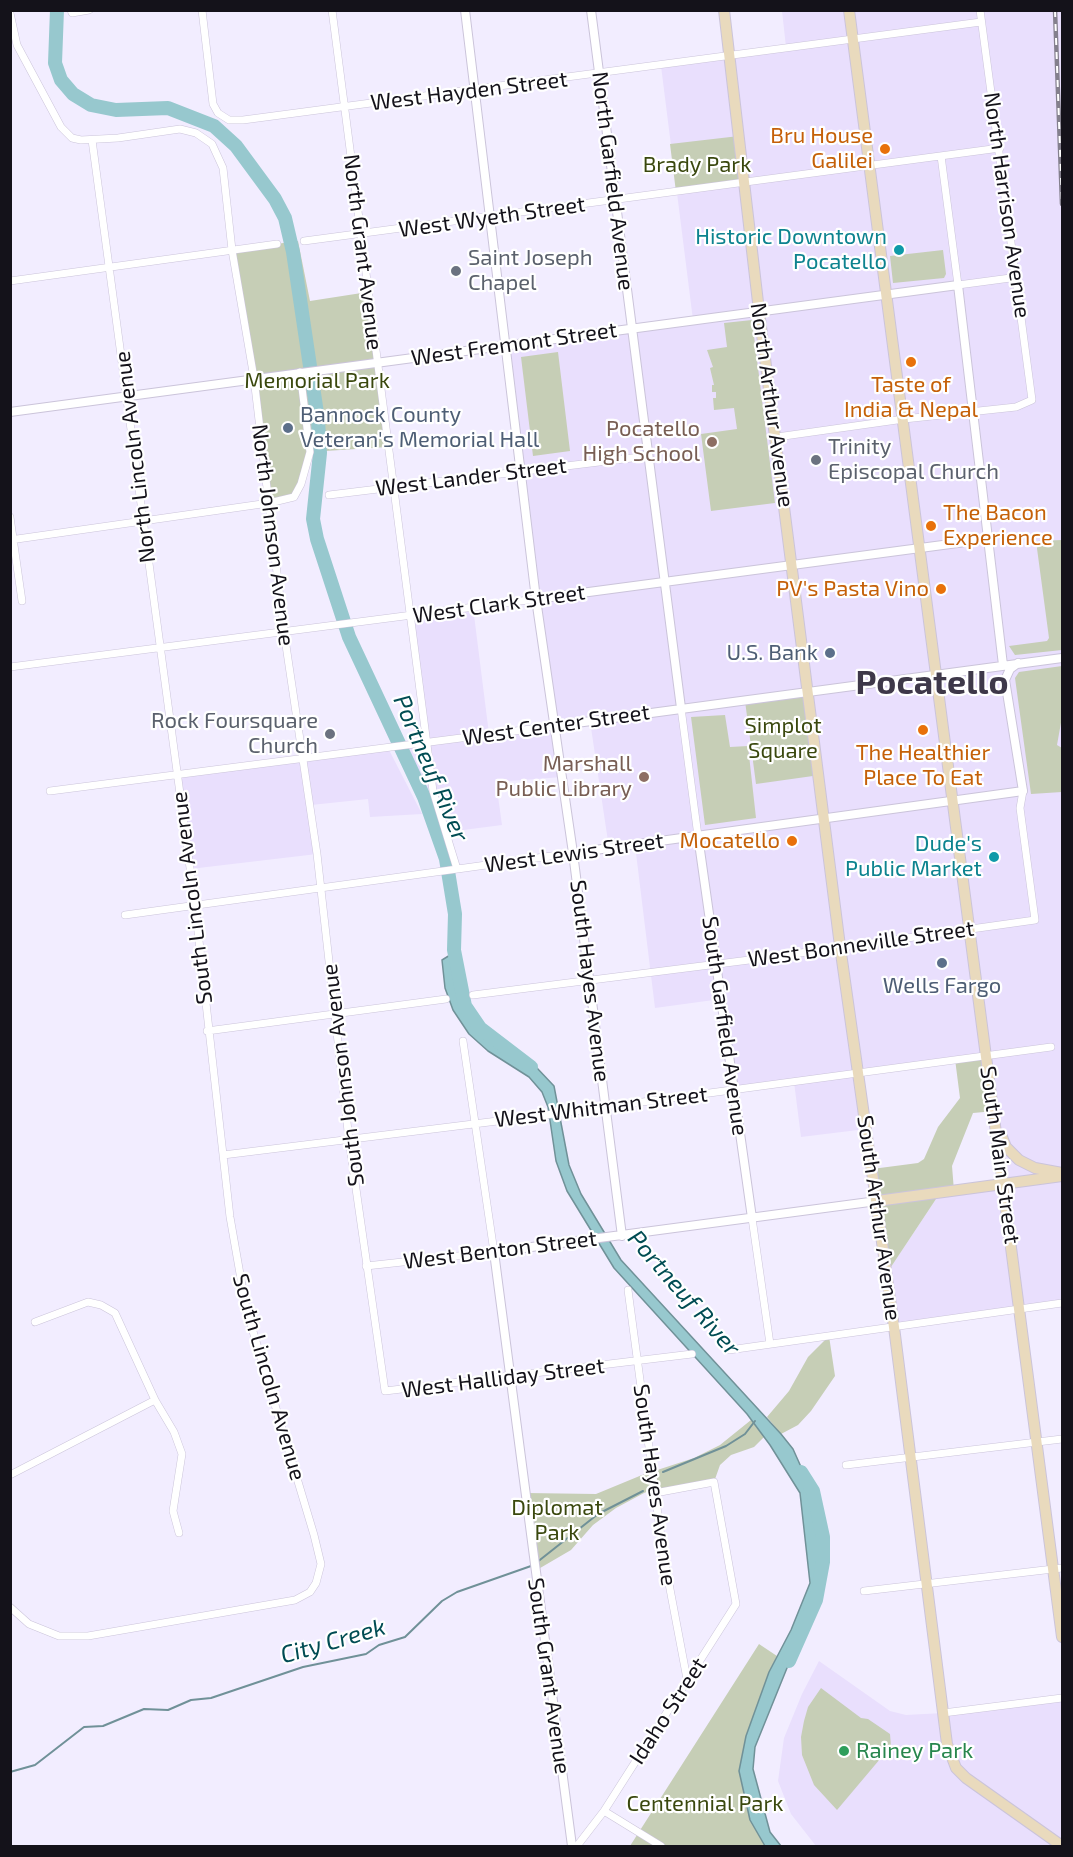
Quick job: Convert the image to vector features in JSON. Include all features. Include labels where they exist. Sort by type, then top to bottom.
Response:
[{"type":"main road","name":"North Arthur Avenue","points":[[724,10],[759,311],[809,693]]},
{"type":"main road","name":"South Main Street","points":[[849,10],[937,673],[968,929],[996,1117],[1038,1442],[1058,1568],[1062,1637]]},
{"type":"main road","name":"South Arthur Avenue","points":[[809,693],[840,946],[894,1327],[947,1744],[956,1768],[966,1779],[1062,1846]]},
{"type":"main road","points":[[996,1117],[1006,1147],[1019,1160],[1035,1168],[1062,1174]]},
{"type":"main road","name":"West Benton Street","points":[[876,1201],[1004,1185],[1062,1174]]},
{"type":"street","points":[[71,12],[89,10]]},
{"type":"street","name":"West Hayden Street","points":[[202,10],[213,104],[218,113],[229,120],[473,92],[981,22]]},
{"type":"street","name":"North Grant Avenue","points":[[332,10],[427,743]]},
{"type":"street","name":"South Hayes Avenue","points":[[465,10],[473,92],[536,599],[573,853],[622,1236]]},
{"type":"street","name":"North Garfield Avenue","points":[[591,10],[681,708]]},
{"type":"street","name":"North Harrison Avenue","points":[[974,412],[1016,407],[1032,400],[1018,277],[980,10]]},
{"type":"street","points":[[10,13],[16,45],[61,127],[72,138],[92,140]]},
{"type":"street","name":"North Johnson Avenue","points":[[92,140],[180,129],[205,138],[212,144],[223,168],[232,250],[254,378],[284,632],[305,759]]},
{"type":"street","name":"North Lincoln Avenue","points":[[92,140],[128,397],[141,521],[177,774]]},
{"type":"street","name":"West Wyeth Street","points":[[304,241],[1000,148]]},
{"type":"street","points":[[941,156],[974,412],[1003,665]]},
{"type":"street","points":[[10,281],[277,244]]},
{"type":"street","name":"West Fremont Street","points":[[10,412],[1018,277]]},
{"type":"street","points":[[12,540],[269,503],[294,497],[302,483],[310,452],[300,372]]},
{"type":"street","points":[[777,437],[904,419],[974,412]]},
{"type":"street","name":"West Lander Street","points":[[330,495],[648,456]]},
{"type":"street","points":[[10,517],[22,601]]},
{"type":"street","name":"West Clark Street","points":[[10,667],[988,539]]},
{"type":"street","name":"West Center Street","points":[[50,791],[408,746],[681,708],[809,693],[937,673],[1062,658]]},
{"type":"street","points":[[1005,680],[1010,669],[1018,663]]},
{"type":"street","points":[[984,667],[998,672],[1005,680],[1023,791]]},
{"type":"street","name":"South Garfield Avenue","points":[[681,708],[770,1344]]},
{"type":"street","points":[[427,743],[433,791],[458,869]]},
{"type":"street","name":"South Johnson Avenue","points":[[305,759],[322,887],[349,1140],[385,1391]]},
{"type":"street","name":"South Lincoln Avenue","points":[[10,1607],[29,1624],[59,1636],[88,1636],[295,1600],[304,1597],[316,1583],[320,1574],[320,1553],[246,1308],[230,1217],[207,1031],[195,905],[177,774]]},
{"type":"street","name":"West Lewis Street","points":[[125,915],[1023,791]]},
{"type":"street","name":"West Bonneville Street","points":[[473,995],[1035,920],[1020,808],[1023,791]]},
{"type":"street","points":[[207,1031],[446,999]]},
{"type":"street","name":"South Grant Avenue","points":[[463,1041],[512,1377],[535,1571],[572,1846]]},
{"type":"street","name":"West Whitman Street","points":[[223,1155],[566,1113],[1051,1047]]},
{"type":"street","name":"West Benton Street","points":[[366,1266],[593,1240],[876,1201]]},
{"type":"street","name":"South Hayes Avenue","points":[[628,1290],[655,1493],[687,1680]]},
{"type":"street","points":[[34,1322],[88,1302],[115,1313],[155,1400],[174,1432],[182,1454],[173,1511],[179,1533]]},
{"type":"street","points":[[729,1350],[1062,1303]]},
{"type":"street","name":"West Halliday Street","points":[[385,1391],[692,1354]]},
{"type":"street","points":[[10,1475],[155,1400]]},
{"type":"street","points":[[846,1465],[1062,1438]]},
{"type":"street","name":"Idaho Street","points":[[577,1846],[604,1811],[736,1604],[714,1482],[655,1493]]},
{"type":"street","points":[[864,1591],[1058,1568]]},
{"type":"street","points":[[943,1713],[1062,1698]]},
{"type":"street","points":[[604,1811],[661,1846]]},
{"type":"shaded area","points":[[782,11],[1062,11],[1062,1303],[894,1327],[887,1273],[940,1193],[1003,1184],[985,1055],[859,1072],[866,1129],[801,1137],[794,1082],[734,1090],[721,999],[655,1008],[635,845],[609,848],[590,721],[554,727],[562,777],[496,782],[502,825],[440,833],[408,746],[426,743],[410,616],[473,607],[489,734],[554,726],[506,345],[693,320],[661,66],[786,47]]},
{"type":"shaded area","points":[[388,748],[422,814],[370,817],[368,799],[311,805],[317,854],[190,869],[177,774]]},
{"type":"shaded area","points":[[455,952],[457,994],[474,1027],[497,1048],[526,1060],[537,1068],[554,1086],[569,1165],[581,1194],[621,1260],[781,1434],[793,1449],[810,1487],[823,1537],[819,1589],[755,1747],[753,1769],[770,1832],[781,1846],[765,1846],[750,1820],[739,1771],[746,1736],[769,1672],[791,1630],[810,1583],[800,1493],[770,1445],[747,1414],[614,1268],[567,1191],[556,1161],[548,1107],[542,1092],[529,1077],[488,1051],[469,1034],[453,1010],[445,988],[442,960]]},
{"type":"shaded area","points":[[819,1661],[890,1711],[906,1715],[943,1713],[1062,1698],[1062,1846],[816,1846],[791,1814],[778,1781],[784,1738],[802,1694]]},
{"type":"green space","name":"Brady Park","points":[[739,136],[745,182],[676,192],[670,144]]},
{"type":"green space","name":"Memorial Park","points":[[298,241],[310,301],[368,292],[387,447],[310,452],[294,497],[269,503],[232,250]]},
{"type":"green space","points":[[943,250],[946,274],[944,278],[893,283],[890,256]]},
{"type":"green space","points":[[752,320],[775,503],[711,511],[701,434],[737,429],[734,408],[714,410],[713,398],[716,398],[716,392],[712,392],[712,385],[714,385],[710,368],[713,367],[707,350],[727,347],[724,323]]},
{"type":"green space","points":[[558,352],[570,451],[533,456],[521,357]]},
{"type":"green space","points":[[1062,540],[1062,650],[1015,655],[1009,646],[1047,641],[1049,638],[1036,541]]},
{"type":"green space","points":[[1062,666],[1062,717],[1057,745],[1062,748],[1062,792],[1031,794],[1015,678],[1019,672]]},
{"type":"green space","name":"Simplot Square","points":[[809,693],[820,775],[756,784],[745,701]]},
{"type":"green space","points":[[725,715],[730,747],[748,746],[756,818],[705,825],[691,717]]},
{"type":"green space","points":[[986,1055],[995,1111],[973,1113],[952,1166],[954,1191],[940,1193],[887,1273],[872,1169],[918,1163],[924,1159],[938,1127],[960,1098],[955,1059]]},
{"type":"green space","points":[[829,1336],[835,1376],[811,1411],[798,1425],[781,1434],[767,1417],[789,1391],[808,1357]]},
{"type":"green space","name":"Diplomat Park","points":[[751,1420],[764,1437],[754,1447],[731,1455],[720,1465],[714,1482],[655,1493],[654,1489],[644,1493],[616,1508],[593,1525],[571,1550],[535,1571],[526,1493],[596,1494],[642,1475],[694,1458],[720,1445]]},
{"type":"green space","name":"Centennial Park","points":[[759,1644],[777,1656],[746,1736],[739,1771],[750,1820],[765,1846],[630,1846]]},
{"type":"green space","name":"Rainey Park","points":[[821,1688],[861,1718],[868,1719],[890,1734],[891,1746],[837,1810],[814,1785],[802,1755],[801,1737],[804,1721],[808,1707]]},
{"type":"waterway","name":"Portneuf River","points":[[57,10],[55,63],[61,80],[73,94],[91,105],[116,110],[168,108],[214,126],[236,146],[275,199],[285,218],[293,252],[318,420],[320,453],[313,519],[317,539],[349,637],[424,797],[446,859],[455,914],[454,950],[465,1006],[480,1028],[531,1067]]},
{"type":"waterway","name":"City Creek","points":[[663,1472],[726,1446],[745,1434],[755,1421]]},
{"type":"waterway","name":"Portneuf River","points":[[789,1661],[816,1600],[823,1562],[823,1537],[813,1491],[801,1472]]},
{"type":"waterway","name":"City Creek","points":[[536,1563],[598,1514],[643,1491]]},
{"type":"waterway","name":"City Creek","points":[[10,1772],[35,1765],[84,1727],[103,1726],[144,1709],[168,1710],[191,1700],[211,1698],[303,1667],[366,1654],[379,1645],[405,1637],[442,1601],[457,1592],[531,1566]]},
{"type":"railway","points":[[1055,10],[1062,204]]},
{"type":"place","name":"Bru House Galilei","points":[[885,149]]},
{"type":"place","name":"Historic Downtown Pocatello","points":[[899,250]]},
{"type":"place","name":"Saint Joseph Chapel","points":[[456,271]]},
{"type":"place","name":"Taste of India & Nepal","points":[[911,362]]},
{"type":"place","name":"Bannock County Veteran's Memorial Hall","points":[[288,428]]},
{"type":"place","name":"Pocatello High School","points":[[712,442]]},
{"type":"place","name":"Trinity Episcopal Church","points":[[816,460]]},
{"type":"place","name":"The Bacon Experience","points":[[931,526]]},
{"type":"place","name":"PV's Pasta Vino","points":[[941,589]]},
{"type":"place","name":"U.S. Bank","points":[[830,653]]},
{"type":"place","name":"The Healthier Place To Eat","points":[[923,730]]},
{"type":"place","name":"Rock Foursquare Church","points":[[330,734]]},
{"type":"place","name":"Marshall Public Library","points":[[644,777]]},
{"type":"place","name":"Mocatello","points":[[792,841]]},
{"type":"place","name":"Dude's Public Market","points":[[994,857]]},
{"type":"place","name":"Wells Fargo","points":[[942,963]]},
{"type":"place","name":"Rainey Park","points":[[844,1751]]},
{"type":"district","name":"Pocatello","points":[[932,683]]}]
